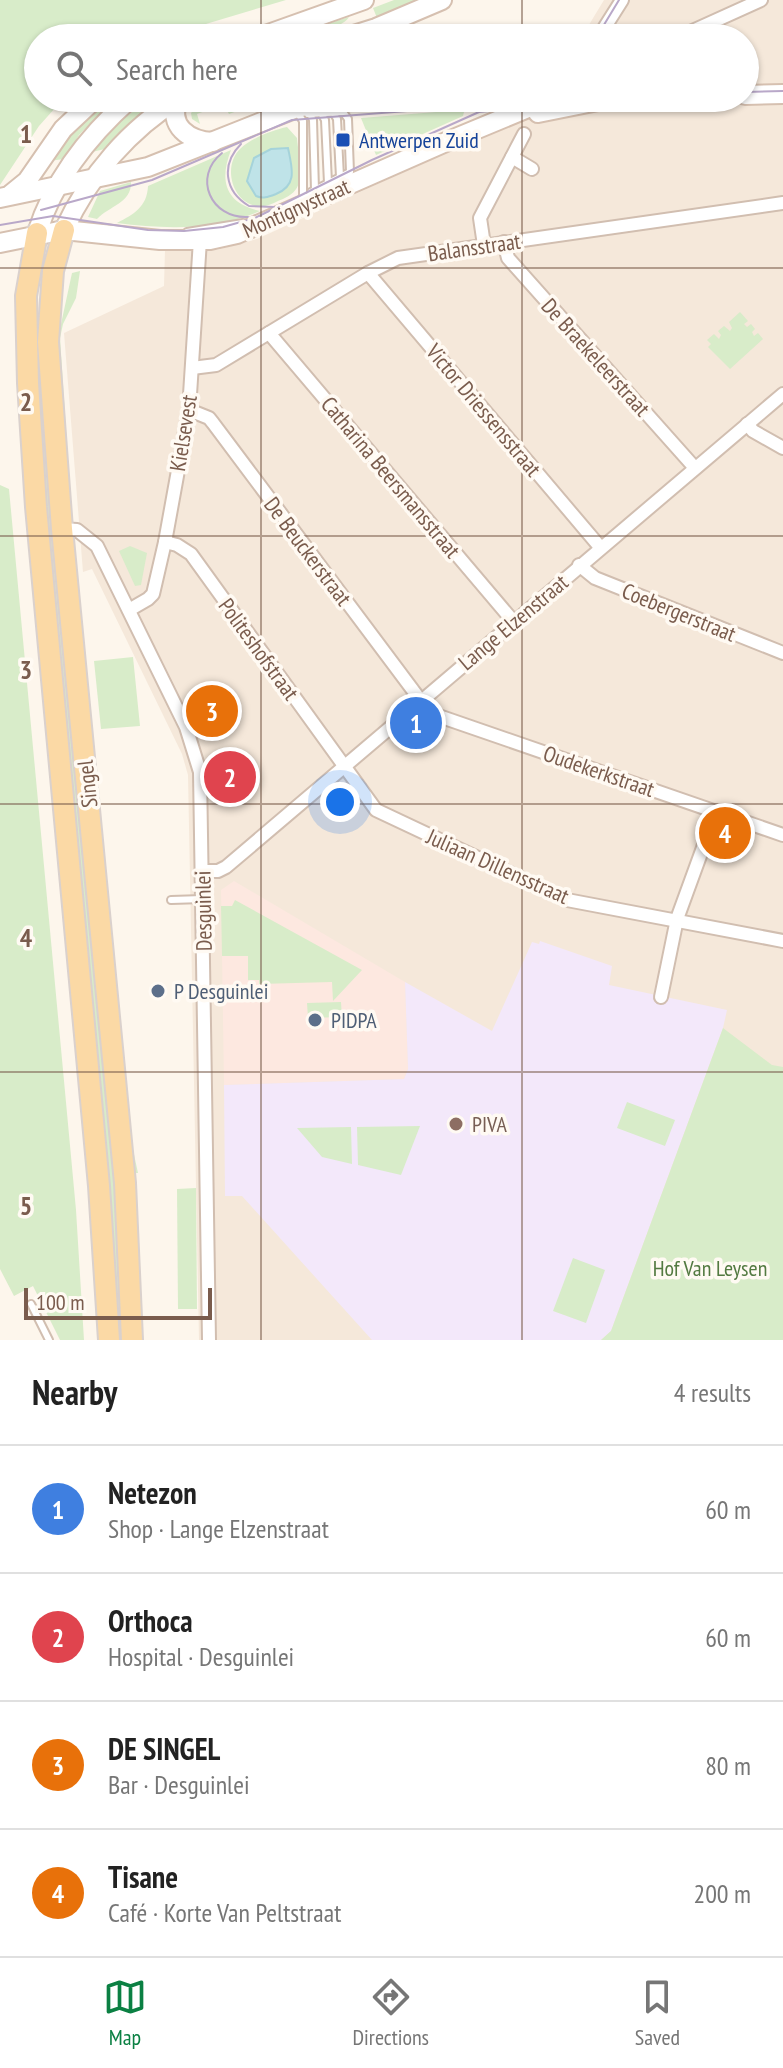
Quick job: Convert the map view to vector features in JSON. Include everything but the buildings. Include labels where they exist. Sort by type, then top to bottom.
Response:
[{"type":"main road","name":"Singel","points":[[64,230],[53,271],[48,321],[62,529],[125,1183],[132,1340]]},
{"type":"main road","name":"Singel","points":[[37,233],[26,296],[28,383],[37,521],[99,1186],[109,1340]]},
{"type":"street","points":[[296,24],[364,0]]},
{"type":"street","points":[[385,24],[442,0]]},
{"type":"street","points":[[607,24],[622,0]]},
{"type":"street","points":[[708,24],[761,0]]},
{"type":"street","points":[[759,95],[783,94]]},
{"type":"street","points":[[3,197],[27,181],[63,129],[81,112]]},
{"type":"street","points":[[37,233],[57,187],[93,133],[116,112]]},
{"type":"street","points":[[64,230],[93,180],[126,138],[159,112]]},
{"type":"street","points":[[176,112],[179,128],[187,136],[213,142]]},
{"type":"street","points":[[3,197],[148,167],[289,112]]},
{"type":"street","name":"Montignystraat","points":[[0,243],[37,233],[64,230],[123,237],[223,238],[253,228],[433,147],[524,112]]},
{"type":"street","points":[[484,245],[480,218],[524,134]]},
{"type":"street","points":[[512,157],[532,169]]},
{"type":"street","name":"Balansstraat","points":[[192,368],[216,365],[398,258],[783,203]]},
{"type":"street","name":"Kielsevest","points":[[129,610],[153,594],[165,542],[189,410],[200,240]]},
{"type":"street","name":"De Braekeleerstraat","points":[[504,242],[508,258],[695,468]]},
{"type":"street","name":"Victor Driessensstraat","points":[[368,273],[600,547]]},
{"type":"street","name":"Catharina Beersmansstraat","points":[[269,333],[513,621]]},
{"type":"street","name":"Lange Elzenstraat","points":[[203,871],[218,871],[226,867],[783,394]]},
{"type":"street","name":"De Beuckerstraat","points":[[189,410],[209,418],[213,423],[420,701]]},
{"type":"street","points":[[747,424],[753,431],[783,448]]},
{"type":"street","name":"Desguinlei","points":[[62,529],[77,530],[97,546],[186,727],[197,756],[203,871],[209,1340]]},
{"type":"street","name":"Politeshofstraat","points":[[165,542],[191,554],[344,767]]},
{"type":"street","name":"Coebergerstraat","points":[[579,565],[595,578],[783,653]]},
{"type":"street","name":"Oudekerkstraat","points":[[420,701],[430,713],[783,835]]},
{"type":"street","name":"Juliaan Dillensstraat","points":[[344,767],[376,810],[567,900],[783,941]]},
{"type":"street","points":[[661,997],[677,919],[716,812]]},
{"type":"lane","points":[[123,237],[233,225],[350,172],[348,119],[343,112],[271,118]]},
{"type":"lane","points":[[321,113],[325,120],[328,183]]},
{"type":"lane","points":[[310,114],[313,120],[315,190]]},
{"type":"lane","points":[[299,115],[303,121],[303,195]]},
{"type":"lane","points":[[171,900],[203,899]]},
{"type":"lane","points":[[31,1304],[49,1340]]},
{"type":"shaded area","points":[[604,0],[783,0],[783,1340],[199,1340],[188,775],[182,754],[92,569],[83,572],[64,333],[164,286],[165,250],[217,250],[257,239],[500,128],[515,112],[759,112],[759,24],[589,24]]},
{"type":"shaded area","name":"PIDPA","points":[[234,881],[405,982],[408,1069],[404,1079],[224,1085],[221,890]]},
{"type":"shaded area","name":"PIVA","points":[[540,941],[612,966],[609,985],[727,1010],[611,1331],[601,1340],[372,1340],[242,1196],[225,1196],[224,1085],[404,1079],[408,1069],[405,982],[492,1031],[532,942],[539,944]]},
{"type":"green space","points":[[0,0],[286,0],[206,24],[24,24],[24,112],[52,112],[0,185]]},
{"type":"green space","points":[[394,0],[424,0],[377,18],[373,8]]},
{"type":"green space","points":[[349,17],[342,24],[327,24]]},
{"type":"green space","points":[[94,112],[101,112],[79,135],[64,159],[49,161],[73,131]]},
{"type":"green space","points":[[132,112],[150,112],[109,148],[92,152],[115,125]]},
{"type":"green space","points":[[202,112],[197,114],[200,124],[192,119],[191,113]]},
{"type":"green space","points":[[464,112],[463,116],[376,155],[361,118]]},
{"type":"green space","points":[[287,127],[297,138],[300,171],[297,188],[289,196],[267,205],[245,201],[238,194],[231,176],[235,156],[251,141]]},
{"type":"green space","points":[[231,150],[226,171],[228,189],[239,202],[260,211],[243,218],[189,227],[117,223],[142,205],[148,186]]},
{"type":"green space","points":[[131,182],[124,200],[97,219],[88,217],[100,191]]},
{"type":"green space","points":[[80,271],[76,298],[63,324],[60,338],[72,521],[58,338],[72,273]]},
{"type":"green space","points":[[740,312],[748,321],[744,324],[747,327],[751,324],[755,329],[752,332],[754,336],[758,333],[763,339],[730,369],[708,347],[711,344],[707,340],[714,334],[719,339],[721,335],[718,331],[724,326],[730,331],[729,322]]},
{"type":"green space","points":[[38,388],[46,409],[116,1178],[125,1340],[117,1340],[44,506]]},
{"type":"green space","points":[[0,485],[9,489],[76,1210],[84,1340],[60,1340],[33,1286],[14,1296],[0,1269]]},
{"type":"green space","points":[[130,546],[147,553],[141,585],[135,586],[119,551]]},
{"type":"green space","points":[[74,547],[130,1136],[138,1173],[132,1173]]},
{"type":"green space","points":[[133,657],[140,726],[101,729],[94,661]]},
{"type":"green space","points":[[235,900],[362,970],[333,1001],[332,982],[259,984],[259,980],[248,980],[248,956],[222,956],[221,906],[232,906]]},
{"type":"green space","points":[[341,1002],[342,1017],[308,1018],[307,1003]]},
{"type":"green space","name":"Hof Van Leysen","points":[[723,1028],[772,1065],[783,1067],[783,1340],[601,1340],[611,1331]]},
{"type":"green space","points":[[627,1102],[675,1120],[665,1146],[617,1128]]},
{"type":"green space","points":[[420,1126],[401,1175],[358,1165],[357,1127]]},
{"type":"green space","points":[[351,1127],[352,1164],[322,1157],[297,1128]]},
{"type":"green space","points":[[196,1188],[197,1309],[178,1309],[177,1189]]},
{"type":"green space","points":[[573,1258],[605,1270],[586,1323],[553,1311]]},
{"type":"water","points":[[288,148],[292,175],[288,186],[270,196],[256,196],[247,181],[254,158],[271,149]]},
{"type":"tram line","points":[[604,24],[619,0]]},
{"type":"tram line","points":[[759,92],[783,91]]},
{"type":"tram line","points":[[41,210],[152,180],[292,120],[394,112]]},
{"type":"tram line","points":[[0,225],[53,216],[148,230],[184,231],[223,227],[255,218],[479,112]]},
{"type":"tram line","points":[[241,144],[228,168],[234,193],[249,206],[274,207]]},
{"type":"tram line","points":[[222,153],[208,173],[210,195],[224,211],[248,217]]},
{"type":"place","name":"Antwerpen Zuid","points":[[343,140]]},
{"type":"place","name":"DE SINGEL","points":[[212,711]]},
{"type":"place","name":"Netezon","points":[[416,723]]},
{"type":"place","name":"Orthoca","points":[[230,777]]},
{"type":"place","name":"Tisane","points":[[725,833]]},
{"type":"place","name":"P Desguinlei","points":[[158,991]]},
{"type":"place","name":"PIDPA","points":[[315,1020]]},
{"type":"place","name":"PIVA","points":[[456,1124]]}]
